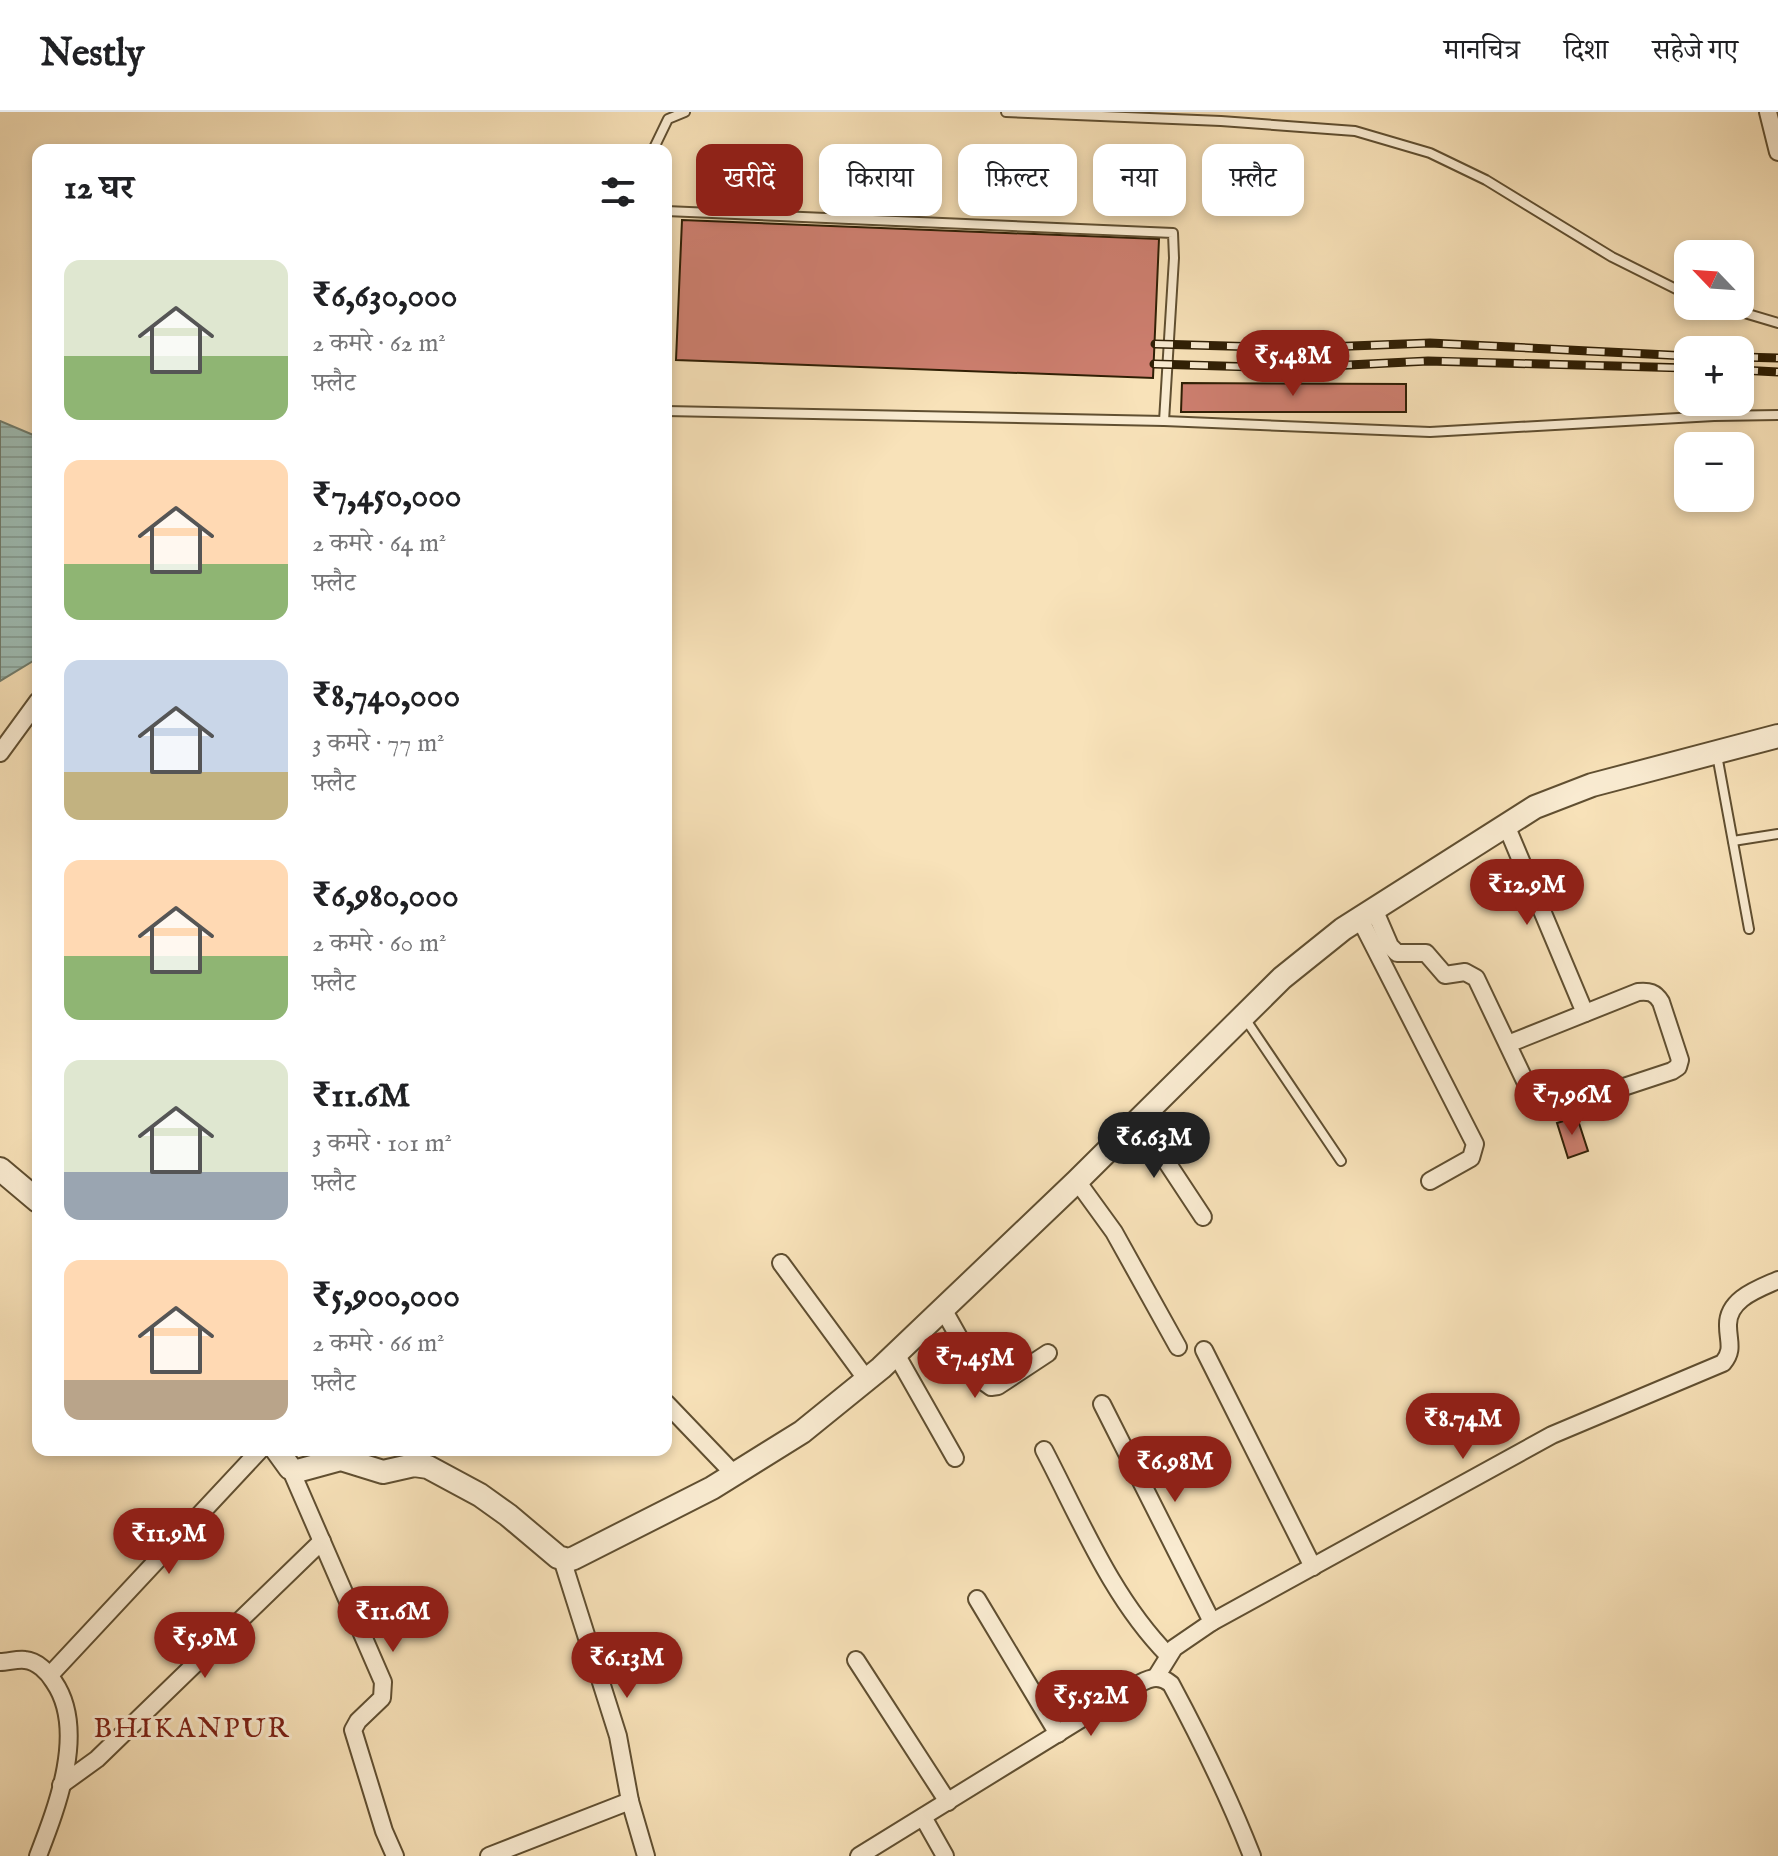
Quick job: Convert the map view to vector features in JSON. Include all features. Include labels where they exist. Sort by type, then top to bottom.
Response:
[{"type":"street","points":[[1768,112],[1778,152]]},
{"type":"street","points":[[0,753],[32,709]]},
{"type":"street","points":[[562,1559],[574,1558],[712,1488],[802,1432],[867,1380],[1077,1181],[1282,978],[1367,914],[1535,807],[1592,785],[1778,736]]},
{"type":"street","points":[[1506,825],[1585,1013]]},
{"type":"street","points":[[1367,914],[1397,953],[1426,953],[1445,975],[1465,972],[1476,978],[1539,1108],[1547,1111],[1678,1067],[1680,1060],[1661,1002],[1648,991],[1638,992],[1508,1044]]},
{"type":"street","points":[[1367,914],[1475,1144],[1471,1158],[1430,1181]]},
{"type":"street","points":[[1139,1120],[1203,1217]]},
{"type":"street","points":[[0,1169],[32,1196]]},
{"type":"street","points":[[1077,1181],[1114,1232],[1178,1347]]},
{"type":"street","points":[[781,1263],[867,1380]]},
{"type":"street","points":[[1156,1677],[1168,1655],[1185,1638],[1212,1622],[1552,1435],[1723,1363],[1731,1346],[1728,1324],[1731,1310],[1740,1299],[1778,1280]]},
{"type":"street","points":[[943,1309],[984,1382],[991,1387],[998,1386],[1048,1353]]},
{"type":"street","points":[[1204,1350],[1313,1567]]},
{"type":"street","points":[[896,1354],[955,1458]]},
{"type":"street","points":[[1102,1404],[1212,1622]]},
{"type":"street","points":[[672,1409],[734,1474]]},
{"type":"street","points":[[1044,1450],[1117,1591],[1134,1617],[1168,1655]]},
{"type":"street","points":[[50,1675],[254,1456]]},
{"type":"street","points":[[284,1459],[301,1471],[347,1456]]},
{"type":"street","points":[[352,1456],[383,1472],[421,1457],[428,1467],[480,1495],[562,1559],[618,1736],[630,1801],[646,1856]]},
{"type":"street","points":[[284,1459],[383,1682],[382,1698],[353,1730],[384,1831],[395,1856]]},
{"type":"street","points":[[61,1785],[97,1759],[322,1541]]},
{"type":"street","points":[[977,1599],[1058,1734]]},
{"type":"street","points":[[856,1660],[948,1802]]},
{"type":"street","points":[[0,1662],[32,1662],[50,1675],[65,1708],[69,1731],[61,1785],[38,1856]]},
{"type":"street","points":[[859,1856],[1145,1680],[1156,1677],[1171,1684],[1204,1745],[1252,1856]]},
{"type":"street","points":[[489,1856],[630,1801]]},
{"type":"street","points":[[923,1817],[945,1856]]},
{"type":"lane","points":[[656,144],[668,119],[685,112]]},
{"type":"lane","points":[[1006,112],[1221,121],[1355,131],[1430,153],[1486,180],[1612,257],[1674,288]]},
{"type":"lane","points":[[672,211],[1173,233],[1164,421]]},
{"type":"lane","points":[[1754,316],[1778,323]]},
{"type":"lane","points":[[672,411],[1164,421],[1430,432],[1778,415]]},
{"type":"lane","points":[[1717,751],[1749,929]]},
{"type":"lane","points":[[1733,841],[1778,834]]},
{"type":"lane","points":[[1244,1016],[1341,1161]]},
{"type":"water","points":[[0,421],[32,434],[32,662],[0,681]]},
{"type":"building","points":[[682,220],[1159,239],[1153,378],[676,360]]},
{"type":"building","points":[[1182,383],[1406,384],[1406,412],[1181,412]]},
{"type":"building","points":[[1577,1117],[1588,1151],[1568,1158],[1557,1123]]},
{"type":"railway","points":[[1155,344],[1299,348],[1430,343],[1674,355]]},
{"type":"railway","points":[[1754,357],[1778,358]]},
{"type":"railway","points":[[1154,364],[1289,368],[1428,361],[1674,368]]},
{"type":"railway","points":[[1754,371],[1778,372]]},
{"type":"district","name":"BHIKANPUR","points":[[192,1727]]}]
